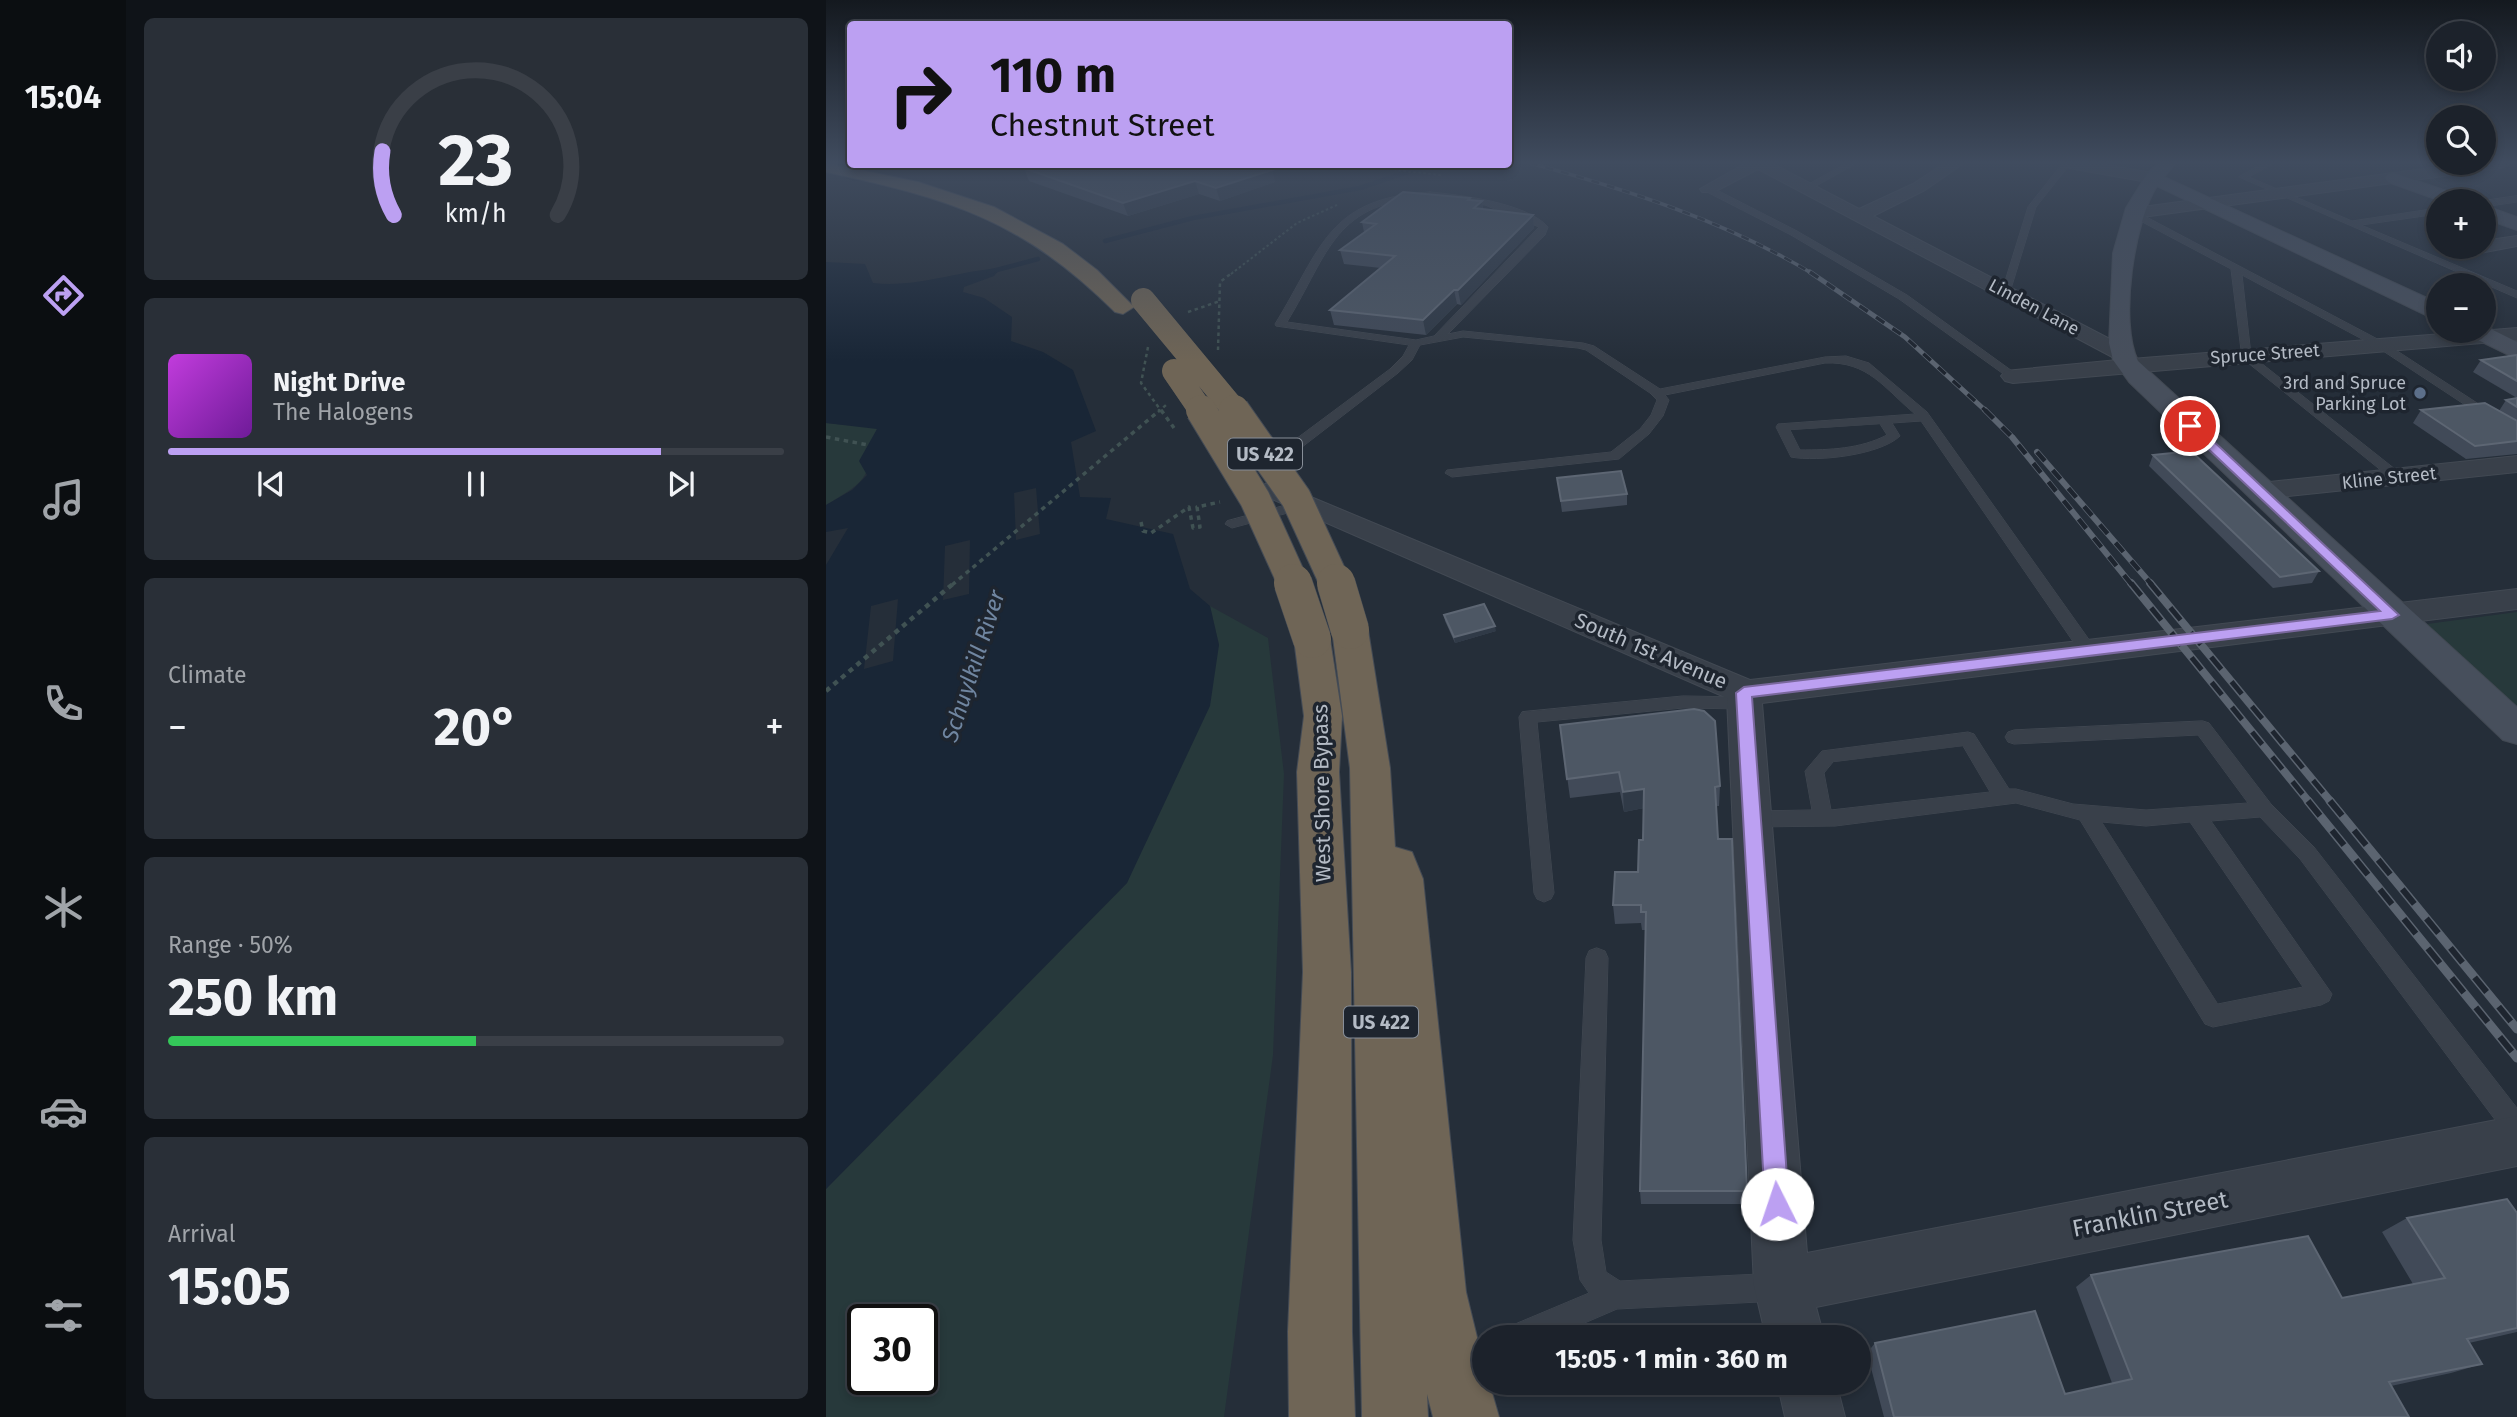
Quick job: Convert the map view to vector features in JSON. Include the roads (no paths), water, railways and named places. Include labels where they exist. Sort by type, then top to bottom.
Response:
[{"type":"highway","name":"West Shore Bypass","points":[[1024,229],[1133,303],[1158,348],[1252,489],[1296,583],[1331,634],[1370,768],[1395,1417]]},
{"type":"highway","name":"West Shore Bypass","points":[[1058,229],[1067,234],[1232,405],[1284,481],[1332,572],[1331,634],[1318,772],[1327,972],[1322,1417]]},
{"type":"highway","points":[[1370,768],[1400,879],[1435,1292],[1451,1367],[1466,1417]]},
{"type":"highway","points":[[1301,1417],[1325,1089]]},
{"type":"street","name":"Linden Lane","points":[[1888,229],[2126,360]]},
{"type":"street","points":[[1913,229],[1926,249]]},
{"type":"street","points":[[2129,229],[2120,303],[2126,360],[2137,377],[2517,730]]},
{"type":"street","points":[[2263,229],[2426,306]]},
{"type":"street","points":[[2496,245],[2517,242]]},
{"type":"street","name":"Spruce Street","points":[[2496,334],[2517,334]]},
{"type":"street","name":"Spruce Street","points":[[2012,376],[2126,360],[2246,356],[2426,340]]},
{"type":"street","points":[[2496,341],[2517,352]]},
{"type":"street","name":"Kline Street","points":[[2260,491],[2517,464]]},
{"type":"street","name":"South 1st Avenue","points":[[1288,496],[1732,684],[1744,698],[1782,1286],[1792,1325]]},
{"type":"street","points":[[1744,698],[2517,599]]},
{"type":"street","name":"Franklin Street","points":[[1782,1286],[2517,1141]]},
{"type":"street","points":[[1809,1395],[1815,1417]]},
{"type":"lane","points":[[1335,229],[1280,324],[1416,343],[1463,334],[1580,345],[1590,348],[1658,393],[1663,400],[1662,410],[1622,452],[1614,456],[1452,473]]},
{"type":"lane","points":[[1439,337],[1543,229]]},
{"type":"lane","points":[[1786,229],[1903,297],[2012,376]]},
{"type":"lane","points":[[2005,292],[2025,229]]},
{"type":"lane","points":[[2163,229],[2381,345],[2517,435]]},
{"type":"lane","points":[[2367,229],[2466,273]]},
{"type":"lane","points":[[2236,268],[2246,356],[2398,477]]},
{"type":"lane","points":[[2496,284],[2517,282]]},
{"type":"lane","points":[[2496,286],[2517,295]]},
{"type":"lane","points":[[1232,524],[1288,496],[1261,471],[1394,371],[1408,358],[1416,343]]},
{"type":"lane","points":[[1658,393],[1846,359],[1865,365],[1924,417],[2088,652]]},
{"type":"lane","points":[[1884,420],[1894,436],[1880,444],[1827,454],[1796,454],[1782,427],[1924,417]]},
{"type":"lane","points":[[1544,893],[1528,718],[1744,698]]},
{"type":"lane","points":[[2014,737],[2203,727],[2264,809],[2307,853],[2517,1128]]},
{"type":"lane","points":[[1823,817],[1814,771],[1828,755],[1968,739],[2004,798]]},
{"type":"lane","points":[[1752,819],[1823,817],[2016,796],[2086,813],[2146,818],[2264,809]]},
{"type":"lane","points":[[2086,813],[2213,1016],[2321,995],[2196,815]]},
{"type":"lane","points":[[1597,958],[1587,1240],[1594,1280],[1617,1295]]},
{"type":"lane","points":[[1546,1325],[1617,1295],[1782,1286]]},
{"type":"water","name":"Schuylkill River","points":[[826,262],[865,264],[873,283],[889,284],[1001,268],[994,276],[964,287],[963,292],[984,298],[1012,317],[1011,341],[1043,352],[1073,370],[1096,431],[1071,442],[1080,497],[1111,498],[1106,519],[1173,534],[1190,589],[1210,606],[1219,645],[1210,706],[1127,883],[826,1189],[826,565],[848,528],[826,532],[826,505],[852,490],[867,475],[859,461],[877,429],[826,423]],"holes":[[[1036,488],[1040,534],[1016,540],[1014,493]],[[970,540],[969,594],[943,600],[945,546]],[[898,599],[893,661],[864,669],[871,606]]]},
{"type":"waterway","points":[[1105,241],[1150,229]]},
{"type":"waterway","points":[[989,272],[1038,259]]},
{"type":"railway","points":[[1725,229],[1813,274]]},
{"type":"railway","points":[[1813,274],[1905,337],[1987,412]]},
{"type":"railway","points":[[1987,412],[2012,437],[2132,585]]},
{"type":"railway","points":[[2037,452],[2152,585]]},
{"type":"railway","points":[[2131,583],[2309,802]]},
{"type":"railway","points":[[2150,583],[2331,802]]},
{"type":"railway","points":[[2308,801],[2517,1058]]},
{"type":"railway","points":[[2330,801],[2517,1029]]},
{"type":"place","name":"3rd and Spruce Parking Lot","points":[[2420,393]]}]
